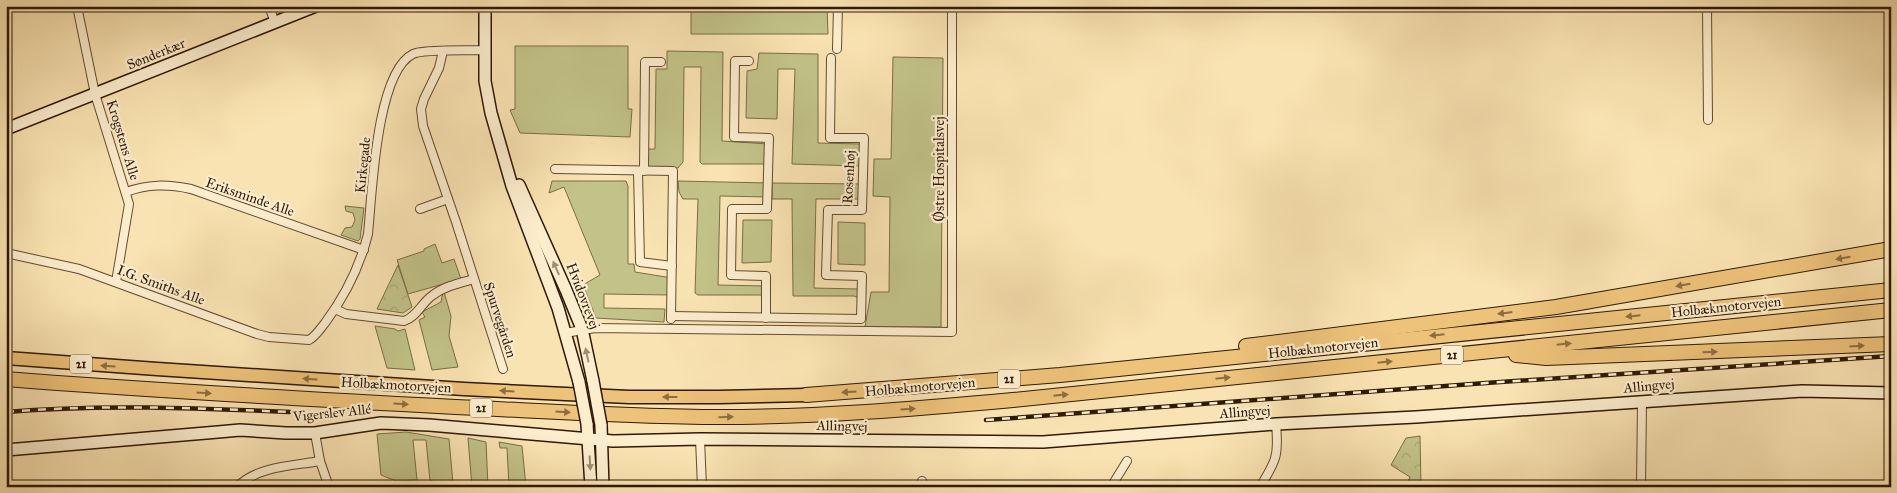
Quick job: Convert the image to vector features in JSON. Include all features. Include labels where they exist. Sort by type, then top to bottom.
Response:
[{"type":"highway","points":[[1124,368],[1171,356],[1556,306],[1891,249]]},
{"type":"highway","name":"Holbækmotorvejen","points":[[806,395],[889,390],[1124,368],[1891,290]]},
{"type":"highway","name":"Holbækmotorvejen","points":[[6,379],[394,404],[629,416],[730,417],[806,415],[919,408],[1891,310]]},
{"type":"highway","points":[[1486,352],[1546,358],[1891,344]]},
{"type":"main road","name":"Holbækmotorvejen","points":[[6,358],[394,385],[532,392],[649,397],[806,395]]},
{"type":"street","name":"Krogstens Alle","points":[[77,6],[95,94],[129,204],[116,282]]},
{"type":"street","points":[[269,6],[276,23]]},
{"type":"street","name":"Sønderkær","points":[[6,129],[316,6]]},
{"type":"street","name":"Hvidovrevej","points":[[485,6],[485,81],[491,113],[512,186],[546,275],[579,382],[588,439],[591,487]]},
{"type":"street","points":[[837,50],[838,6]]},
{"type":"street","name":"Østre Hospitalsvej","points":[[671,328],[952,332],[952,6]]},
{"type":"street","points":[[1707,6],[1708,120]]},
{"type":"street","name":"Kirkegade","points":[[306,341],[312,339],[335,309],[357,268],[364,250],[368,234],[379,126],[384,104],[398,69],[405,58],[416,52],[485,50]]},
{"type":"street","name":"Spurvegården","points":[[443,51],[439,68],[421,109],[423,126],[503,369]]},
{"type":"street","name":"Rosenhøj","points":[[671,316],[861,319],[862,276],[826,275],[828,210],[862,210],[863,193],[864,138],[830,138],[831,58]]},
{"type":"street","points":[[749,61],[735,61],[734,137],[768,138],[768,209],[732,209],[731,275],[766,276],[766,318]]},
{"type":"street","points":[[661,62],[645,62],[640,262],[672,266]]},
{"type":"street","name":"Hvidovrevej","points":[[504,154],[582,329],[601,425],[602,487]]},
{"type":"street","points":[[555,170],[673,171],[671,328],[582,329],[565,334]]},
{"type":"street","name":"Eriksminde Alle","points":[[126,192],[141,186],[158,184],[191,189],[364,250]]},
{"type":"street","points":[[420,209],[448,199]]},
{"type":"street","name":"I.G. Smiths Alle","points":[[6,253],[79,269],[256,334],[306,341]]},
{"type":"street","name":"Spurvegården","points":[[335,309],[346,314],[410,319],[432,295],[444,288],[474,279]]},
{"type":"street","name":"Allingvej","points":[[601,440],[1043,442],[1276,424],[1802,391],[1891,393]]},
{"type":"street","points":[[1641,487],[1642,402]]},
{"type":"street","name":"Vigerslev Allé","points":[[6,450],[233,431],[314,433],[381,423],[429,425],[601,440]]},
{"type":"street","points":[[1260,487],[1277,455],[1276,424]]},
{"type":"street","points":[[314,433],[320,461],[329,487]]},
{"type":"street","points":[[700,439],[702,487]]},
{"type":"street","points":[[237,487],[249,477],[267,470],[320,461]]},
{"type":"street","points":[[1110,487],[1126,461]]},
{"type":"green space","points":[[691,6],[827,6],[828,34],[691,34]]},
{"type":"green space","points":[[515,46],[628,46],[628,109],[632,109],[630,137],[520,133],[510,110],[515,109]]},
{"type":"green space","points":[[667,51],[723,52],[722,141],[768,144],[768,164],[702,164],[700,162],[701,67],[684,67],[683,162],[678,168],[650,167],[644,163],[644,149],[655,149],[656,69],[667,69]]},
{"type":"green space","points":[[759,53],[818,54],[818,143],[860,144],[860,166],[792,164],[795,69],[778,69],[777,119],[746,118],[747,71],[757,69]]},
{"type":"green space","points":[[893,57],[943,58],[941,327],[865,327],[871,292],[889,292],[890,197],[873,196],[874,159],[891,159]]},
{"type":"green space","points":[[552,181],[626,181],[628,186],[628,264],[634,264],[635,272],[672,278],[671,295],[604,294],[604,308],[665,309],[664,322],[596,318],[583,285],[600,275],[564,187],[549,193]]},
{"type":"green space","points":[[678,181],[768,183],[768,197],[720,196],[718,285],[766,286],[766,295],[698,295],[695,293],[698,199],[683,199],[679,192]]},
{"type":"green space","points":[[772,183],[863,184],[860,199],[816,199],[814,288],[859,289],[859,298],[854,296],[793,296],[792,199],[772,199]]},
{"type":"green space","points":[[345,206],[364,208],[360,239],[358,241],[341,235],[345,228],[352,227],[355,220],[353,213],[346,211]]},
{"type":"green space","points":[[743,220],[772,220],[771,262],[742,263]]},
{"type":"green space","points":[[838,222],[865,223],[865,265],[838,264]]},
{"type":"green space","points":[[435,244],[442,263],[454,259],[461,279],[408,294],[397,260],[424,251],[424,249]]},
{"type":"green space","points":[[398,265],[412,307],[403,313],[377,309]]},
{"type":"green space","points":[[443,292],[451,316],[449,336],[458,367],[432,370],[419,320],[425,317],[422,312],[441,302]]},
{"type":"green space","points":[[375,326],[398,331],[405,329],[415,370],[387,368]]},
{"type":"green space","points":[[406,432],[449,439],[453,484],[430,481],[426,440],[413,440],[417,480],[396,481],[381,475],[377,434]]},
{"type":"green space","points":[[1420,436],[1421,487],[1405,487],[1410,477],[1391,465],[1406,438]]},
{"type":"green space","points":[[468,438],[486,442],[488,487],[472,487]]},
{"type":"green space","points":[[499,442],[522,446],[526,487],[509,487],[507,448],[500,448]]},
{"type":"railway","points":[[986,420],[1486,383],[1891,356]]},
{"type":"railway","points":[[6,412],[113,407],[290,412]]}]
